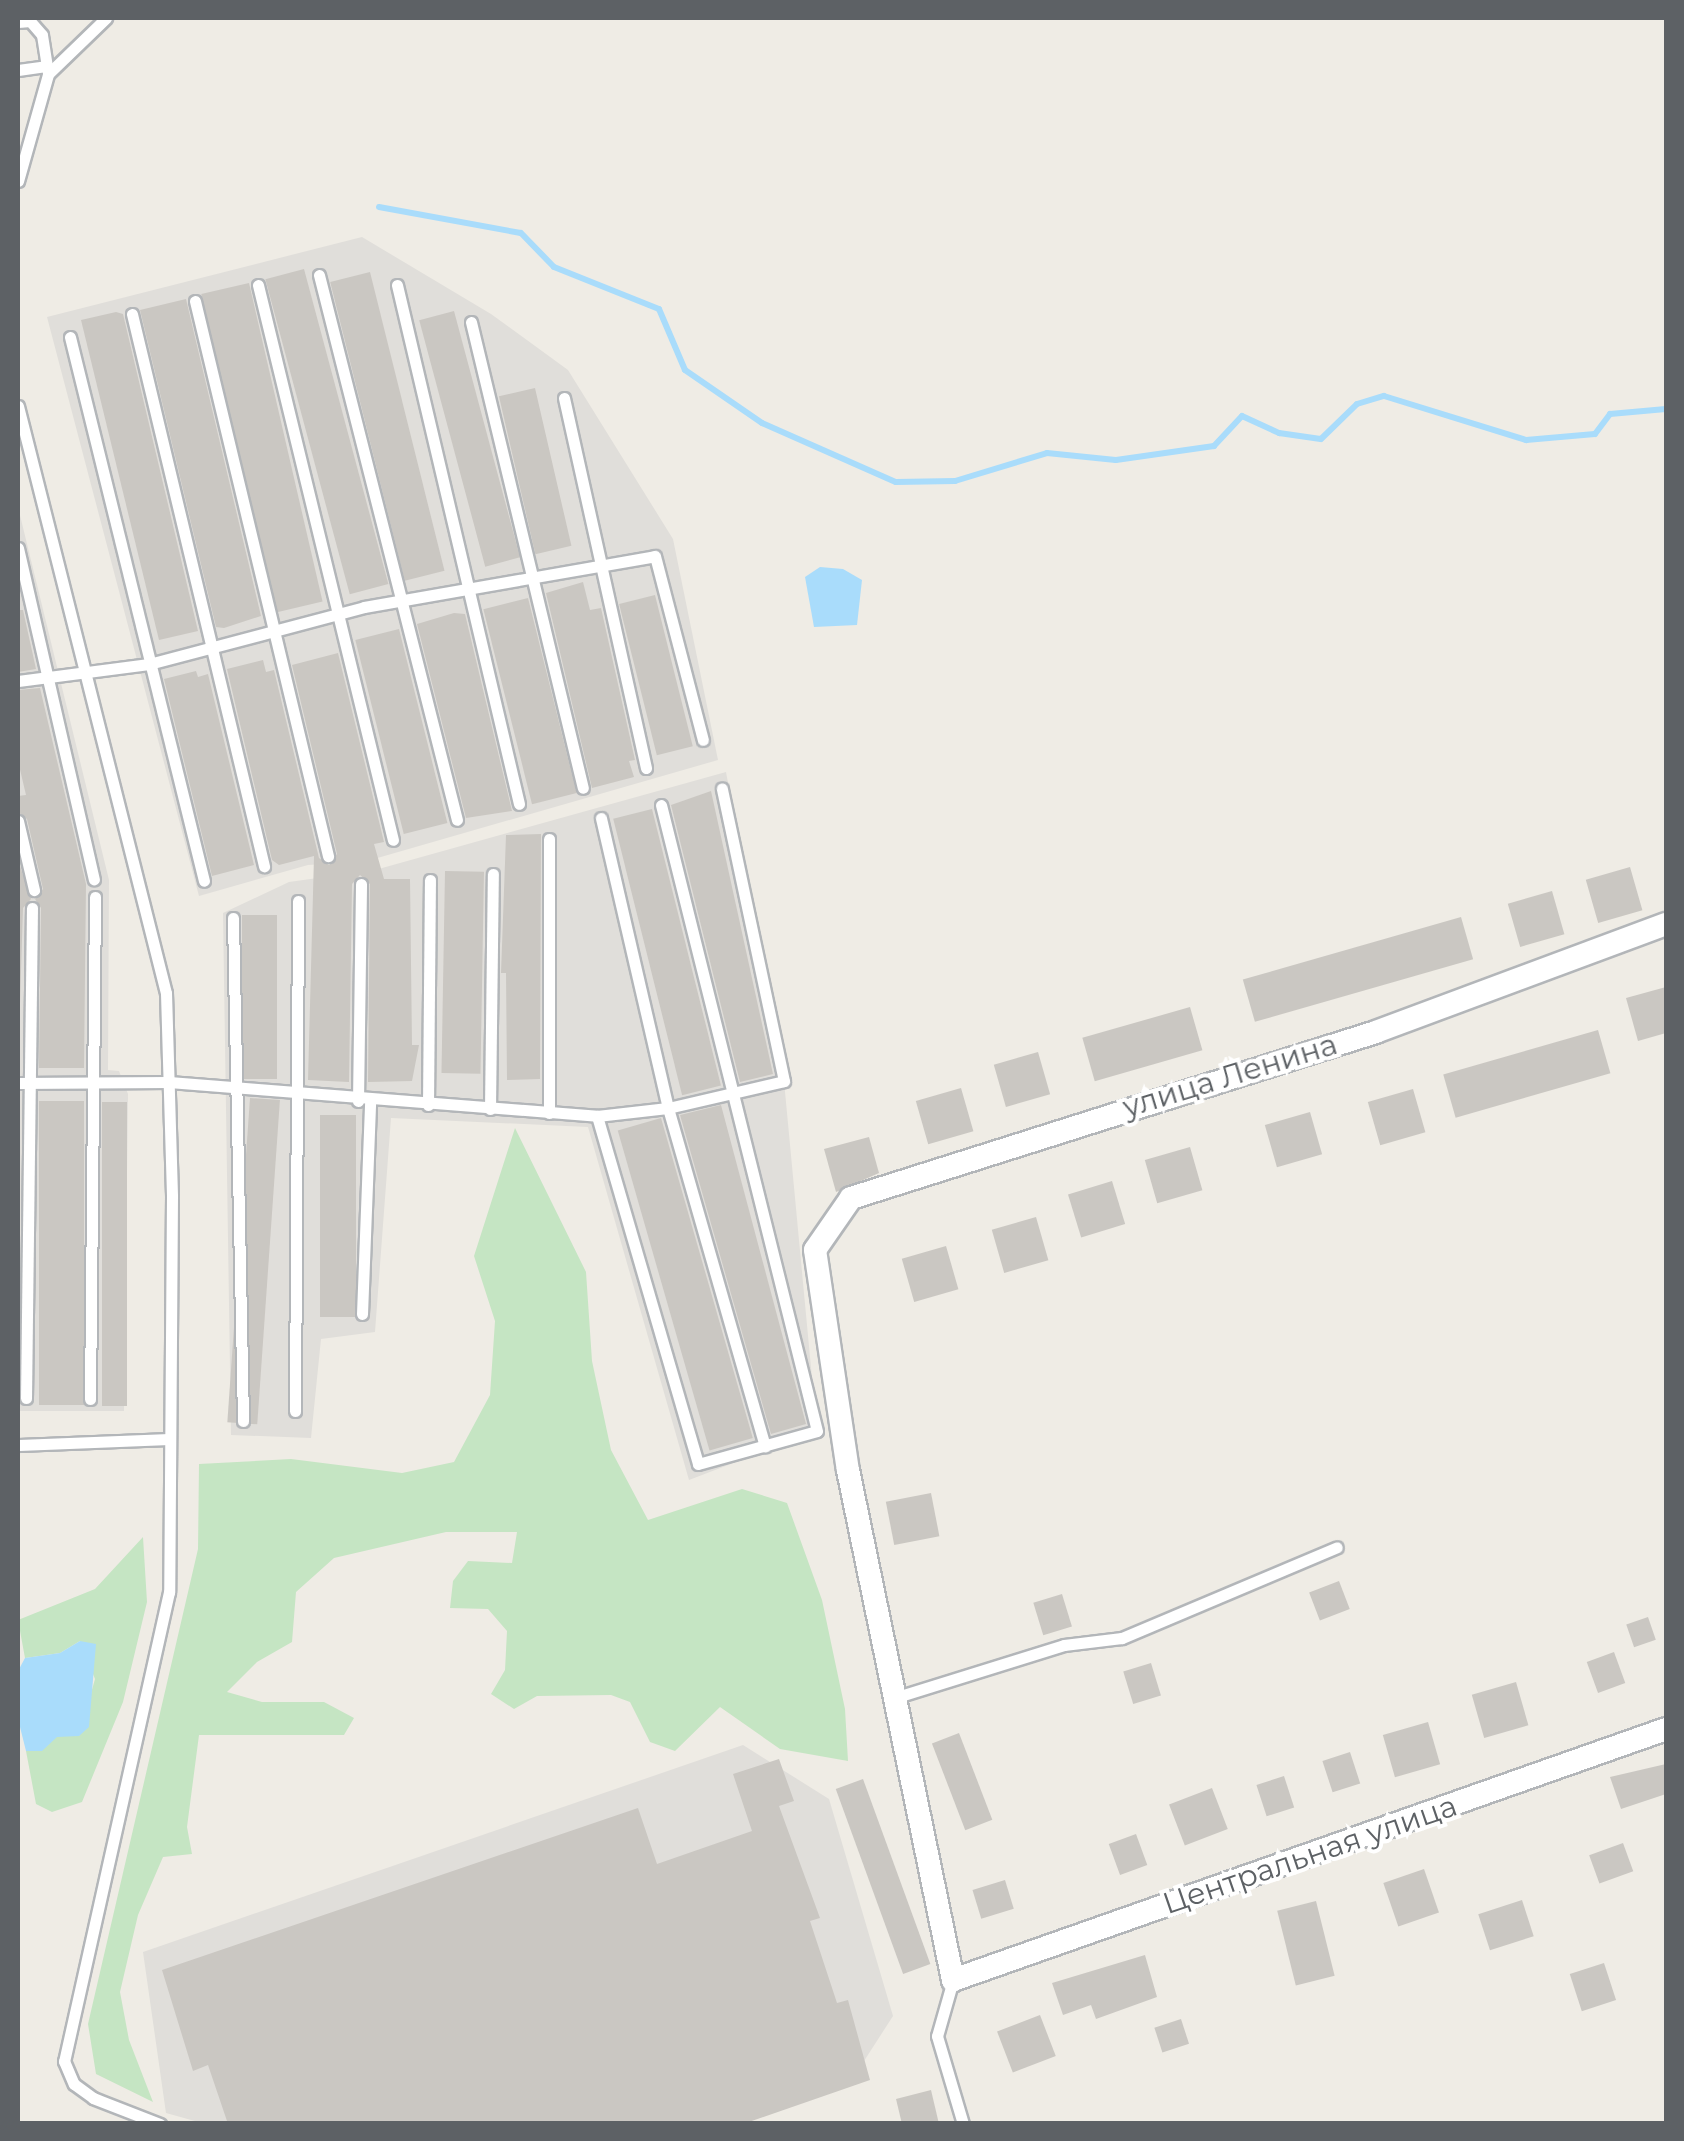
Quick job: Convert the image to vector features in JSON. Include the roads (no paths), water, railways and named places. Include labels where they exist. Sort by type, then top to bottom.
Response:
[{"type":"street","name":"улица Ленина","points":[[897,1697],[848,1470],[814,1250],[850,1198],[1376,1032],[1666,924]]},
{"type":"street","points":[[897,1697],[953,1980]]},
{"type":"street","name":"Центральная улица","points":[[953,1980],[1666,1729]]},
{"type":"lane","points":[[18,70],[47,70],[106,18]]},
{"type":"lane","points":[[18,22],[30,21],[42,35],[47,70],[18,181]]},
{"type":"lane","points":[[319,275],[457,820]]},
{"type":"lane","points":[[397,285],[519,804]]},
{"type":"lane","points":[[258,286],[334,615],[392,840]]},
{"type":"lane","points":[[195,302],[271,632],[328,856]]},
{"type":"lane","points":[[132,314],[208,648],[264,866]]},
{"type":"lane","points":[[471,322],[583,788]]},
{"type":"lane","points":[[70,336],[204,881]]},
{"type":"lane","points":[[564,398],[646,768]]},
{"type":"lane","points":[[18,406],[80,670],[150,912],[166,993],[171,1554],[164,1629],[64,2060],[74,2084],[93,2098],[160,2124]]},
{"type":"lane","points":[[18,548],[94,879]]},
{"type":"lane","points":[[18,681],[48,674],[149,664],[334,615],[655,556],[703,740]]},
{"type":"lane","points":[[24,1083],[169,1082],[292,1096],[597,1116],[668,1108],[784,1081],[722,789]]},
{"type":"lane","points":[[597,1116],[698,1464],[818,1431],[660,805]]},
{"type":"lane","points":[[601,818],[668,1108],[765,1446]]},
{"type":"lane","points":[[18,820],[34,890]]},
{"type":"lane","points":[[549,839],[549,1113]]},
{"type":"lane","points":[[490,1109],[493,874]]},
{"type":"lane","points":[[428,1105],[430,880]]},
{"type":"lane","points":[[361,884],[362,1314]]},
{"type":"lane","points":[[90,1399],[95,897]]},
{"type":"lane","points":[[295,1412],[292,1096],[298,900]]},
{"type":"lane","points":[[26,1398],[24,1083],[32,908]]},
{"type":"lane","points":[[233,918],[243,1421]]},
{"type":"lane","points":[[18,1446],[170,1439]]},
{"type":"lane","points":[[897,1697],[1064,1645],[1122,1638],[1337,1547]]},
{"type":"lane","points":[[953,1980],[936,2036],[963,2124]]},
{"type":"water","points":[[820,567],[843,569],[862,580],[857,625],[814,627],[805,577]]},
{"type":"water","points":[[80,1641],[96,1644],[89,1727],[79,1736],[57,1737],[42,1751],[26,1751],[18,1719],[18,1671],[25,1658],[60,1653]]},
{"type":"waterway","points":[[379,207],[521,233],[554,267],[659,309],[685,370],[762,423],[896,482],[955,481],[1047,453],[1116,460],[1214,446],[1242,416],[1279,433],[1321,439],[1357,404],[1384,396],[1526,440],[1595,434],[1610,414],[1666,409]]}]
